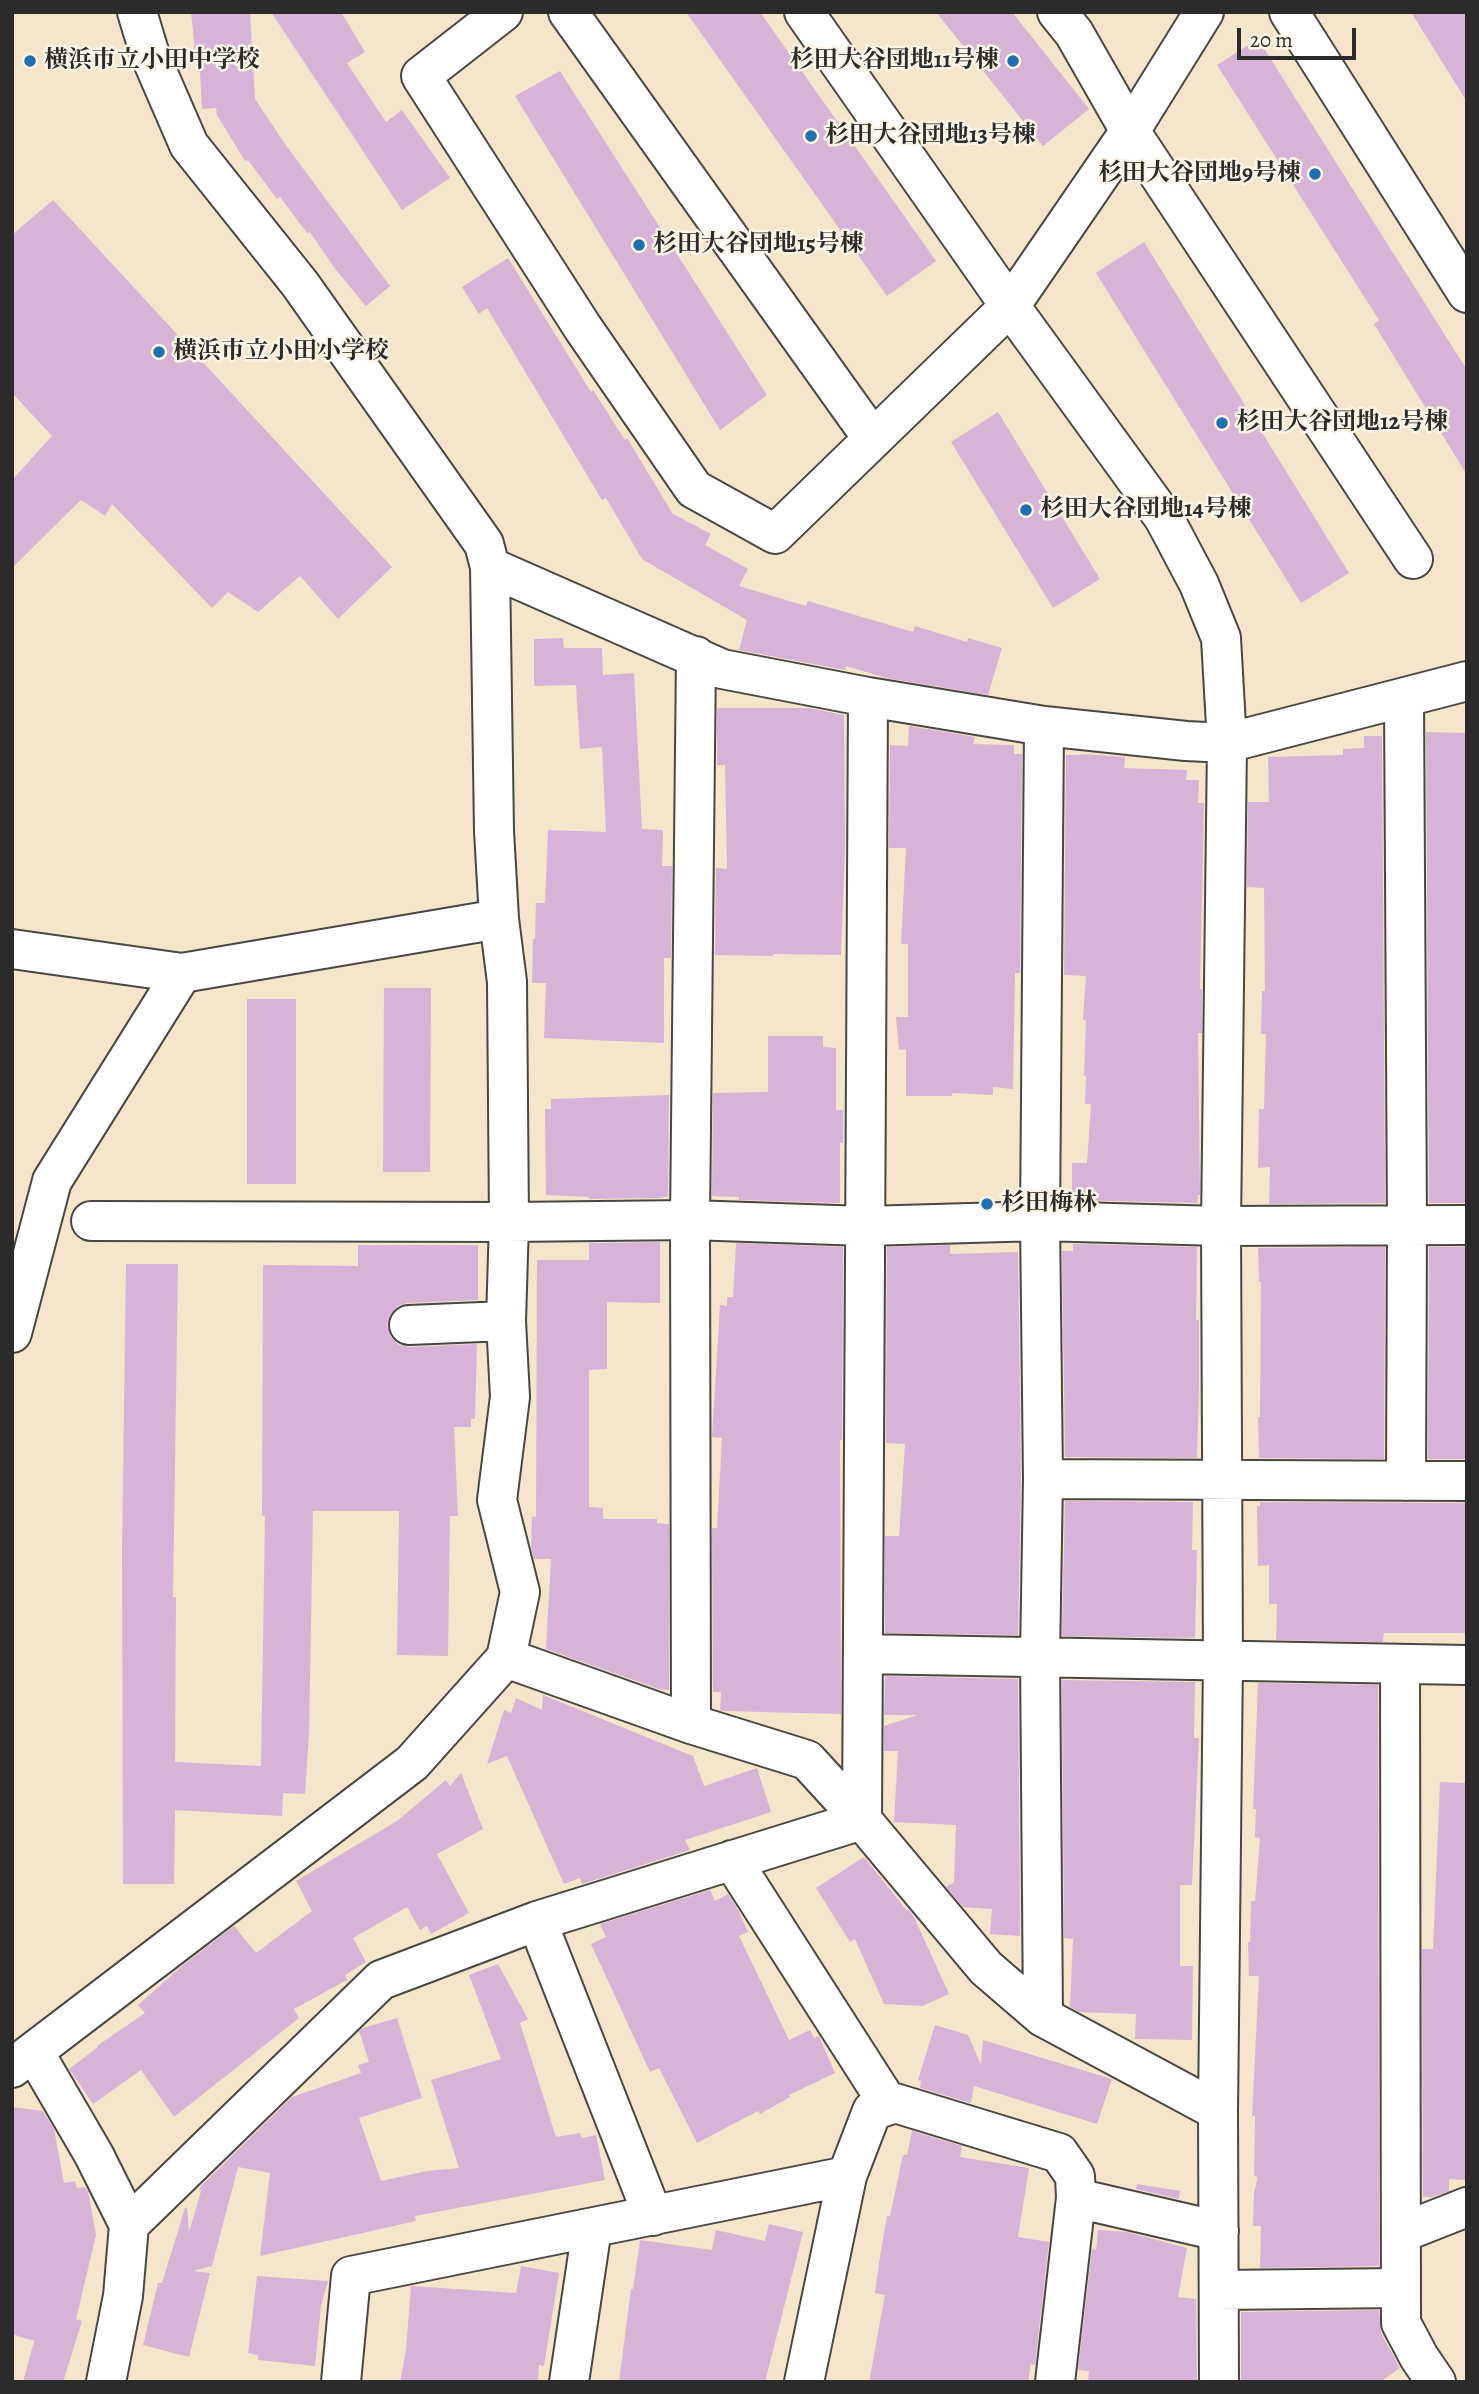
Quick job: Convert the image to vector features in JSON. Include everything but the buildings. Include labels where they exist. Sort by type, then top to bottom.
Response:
[{"type":"street","points":[[106,2382],[123,2296],[129,2225],[94,2155],[23,2060],[412,1763],[506,1658],[520,1592],[497,1500],[510,1397],[506,1321],[509,1222],[508,982],[499,919],[494,831],[490,567],[484,544],[316,306],[190,145],[150,55],[137,12]]},
{"type":"street","points":[[503,12],[421,76],[583,328],[694,489],[775,534],[1010,306],[1130,131],[1204,12]]},
{"type":"street","points":[[568,12],[873,439]]},
{"type":"street","points":[[804,12],[1010,306],[1164,519],[1199,584],[1221,638],[1227,743],[1221,1226],[1223,1659],[1218,2111],[1219,2382]]},
{"type":"street","points":[[1057,12],[1074,33],[1130,131],[1413,559]]},
{"type":"street","points":[[1289,12],[1467,293]]},
{"type":"street","points":[[490,567],[722,668],[868,697],[1044,726],[1227,743],[1467,681]]},
{"type":"street","points":[[691,1724],[690,1220],[696,656]]},
{"type":"street","points":[[862,1819],[868,697]]},
{"type":"street","points":[[1404,699],[1406,1481]]},
{"type":"street","points":[[1043,2017],[1040,1222],[1044,726]]},
{"type":"street","points":[[12,950],[182,973],[499,919]]},
{"type":"street","points":[[12,1333],[52,1181],[182,973]]},
{"type":"street","points":[[91,1221],[690,1220],[865,1226],[1040,1222],[1221,1226],[1467,1226]]},
{"type":"street","points":[[409,1325],[506,1321]]},
{"type":"street","points":[[1043,1479],[1467,1481]]},
{"type":"street","points":[[863,1654],[1467,1665]]},
{"type":"street","points":[[506,1658],[691,1724],[807,1760],[862,1819],[986,1968],[1043,2017],[1218,2111]]},
{"type":"street","points":[[1400,1664],[1401,2323],[1436,2382]]},
{"type":"street","points":[[129,2225],[381,1980],[537,1921],[862,1819]]},
{"type":"street","points":[[732,1860],[889,2105]]},
{"type":"street","points":[[537,1921],[653,2216]]},
{"type":"street","points":[[804,2382],[847,2176],[872,2111],[895,2103],[1059,2153],[1075,2176],[1076,2197],[1055,2382]]},
{"type":"street","points":[[341,2382],[351,2276],[847,2176]]},
{"type":"street","points":[[1076,2197],[1219,2231]]},
{"type":"street","points":[[1401,2233],[1467,2207]]},
{"type":"street","points":[[569,2382],[592,2228]]},
{"type":"street","points":[[1219,2290],[1401,2288]]},
{"type":"place","name":"横浜市立小田中学校","points":[[30,61]]},
{"type":"place","name":"杉田大谷団地11号棟","points":[[1013,61]]},
{"type":"place","name":"杉田大谷団地13号棟","points":[[811,136]]},
{"type":"place","name":"杉田大谷団地9号棟","points":[[1315,174]]},
{"type":"place","name":"杉田大谷団地15号棟","points":[[639,245]]},
{"type":"place","name":"横浜市立小田小学校","points":[[159,352]]},
{"type":"place","name":"杉田大谷団地12号棟","points":[[1222,423]]},
{"type":"place","name":"杉田大谷団地14号棟","points":[[1026,510]]},
{"type":"place","name":"杉田梅林","points":[[987,1204]]}]
